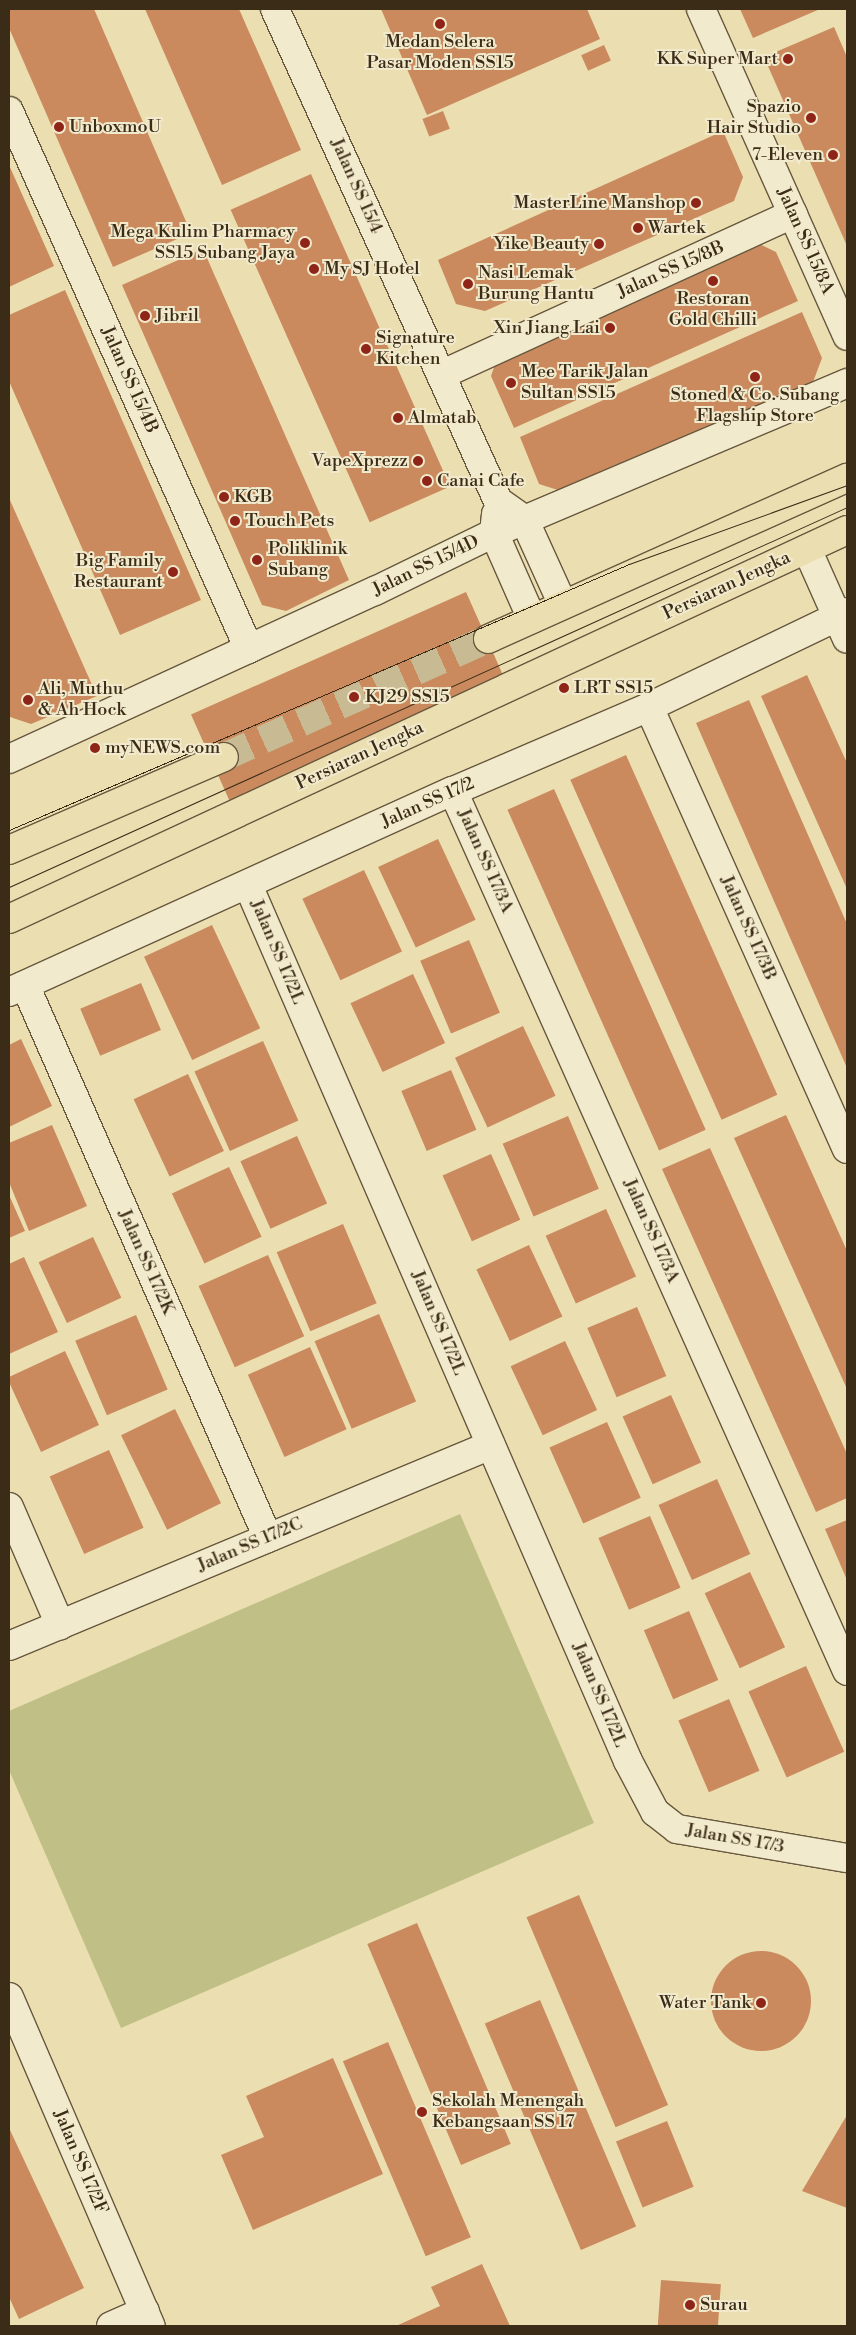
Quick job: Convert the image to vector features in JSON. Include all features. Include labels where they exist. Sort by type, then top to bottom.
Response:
[{"type":"main road","points":[[488,639],[847,478]]},
{"type":"main road","name":"Persiaran Jengka","points":[[9,919],[847,530]]},
{"type":"main road","points":[[9,850],[224,757]]},
{"type":"street","name":"Jalan SS 15/4","points":[[275,9],[498,500],[524,519],[563,605]]},
{"type":"street","name":"Jalan SS 15/8A","points":[[701,9],[847,336]]},
{"type":"street","name":"Jalan SS 15/4B","points":[[9,111],[248,649]]},
{"type":"street","name":"Jalan SS 15/8B","points":[[441,375],[793,214]]},
{"type":"street","name":"Jalan SS 15/4D","points":[[9,759],[375,591],[524,519],[847,383]]},
{"type":"street","points":[[498,500],[494,533],[532,619]]},
{"type":"street","points":[[807,549],[844,623]]},
{"type":"street","name":"Jalan SS 17/2","points":[[17,989],[453,791],[844,623]]},
{"type":"street","name":"Jalan SS 17/3B","points":[[649,707],[847,1149]]},
{"type":"street","name":"Jalan SS 17/3A","points":[[453,791],[790,1540],[847,1671]]},
{"type":"street","name":"Jalan SS 17/2L","points":[[248,885],[628,1762]]},
{"type":"street","name":"Jalan SS 17/2K","points":[[17,989],[268,1538]]},
{"type":"street","name":"Jalan SS 17/2C","points":[[9,1646],[491,1444]]},
{"type":"street","points":[[9,1507],[60,1625]]},
{"type":"street","name":"Jalan SS 17/3","points":[[628,1762],[655,1812],[677,1829],[847,1858]]},
{"type":"street","name":"Jalan SS 17/2F","points":[[9,1997],[148,2319]]},
{"type":"street","points":[[111,2326],[148,2319]]},
{"type":"green space","points":[[460,1514],[594,1823],[121,2028],[9,1770],[9,1711]]},
{"type":"building","points":[[9,9],[94,9],[191,233],[113,267],[9,28]]},
{"type":"building","points":[[145,9],[239,9],[301,150],[222,185]]},
{"type":"building","points":[[381,9],[587,9],[600,39],[427,115]]},
{"type":"building","points":[[740,9],[820,9],[753,38]]},
{"type":"building","points":[[834,27],[847,57],[847,246],[764,57]]},
{"type":"building","points":[[604,45],[611,61],[588,71],[581,55]]},
{"type":"building","points":[[443,111],[450,129],[429,137],[422,119]]},
{"type":"building","points":[[723,131],[743,177],[734,201],[485,311],[456,304],[438,260]]},
{"type":"building","points":[[9,165],[54,266],[9,287]]},
{"type":"building","points":[[311,174],[450,486],[370,522],[231,210]]},
{"type":"building","points":[[751,240],[776,252],[798,301],[514,428],[491,376],[498,356]]},
{"type":"building","points":[[203,249],[349,580],[286,611],[262,605],[122,285]]},
{"type":"building","points":[[65,290],[201,600],[120,635],[9,381],[9,315]]},
{"type":"building","points":[[802,312],[822,358],[813,382],[564,492],[539,484],[520,437]]},
{"type":"building","points":[[9,498],[97,696],[31,724],[9,715]]},
{"type":"building","name":"KJ29 SS15","points":[[466,592],[507,685],[233,808],[191,714]]},
{"type":"building","points":[[807,675],[847,763],[847,889],[761,696]]},
{"type":"building","points":[[749,700],[847,924],[847,1068],[696,723]]},
{"type":"building","points":[[626,755],[777,1095],[722,1120],[570,780]]},
{"type":"building","points":[[554,789],[706,1130],[659,1150],[507,810]]},
{"type":"building","points":[[438,839],[476,920],[416,948],[378,867]]},
{"type":"building","points":[[364,870],[402,952],[340,980],[302,899]]},
{"type":"building","points":[[212,925],[260,1028],[192,1060],[144,957]]},
{"type":"building","points":[[469,940],[500,1013],[451,1033],[420,961]]},
{"type":"building","points":[[413,974],[445,1043],[383,1072],[350,1003]]},
{"type":"building","points":[[141,983],[161,1030],[100,1056],[80,1009]]},
{"type":"building","points":[[523,1026],[556,1096],[488,1127],[455,1058]]},
{"type":"building","points":[[21,1039],[52,1106],[9,1127],[9,1045]]},
{"type":"building","points":[[263,1041],[298,1120],[230,1151],[194,1072]]},
{"type":"building","points":[[451,1070],[476,1130],[427,1151],[401,1091]]},
{"type":"building","points":[[188,1074],[224,1151],[170,1176],[134,1099]]},
{"type":"building","points":[[786,1115],[847,1251],[847,1389],[734,1138]]},
{"type":"building","points":[[568,1116],[599,1189],[534,1216],[503,1144]]},
{"type":"building","points":[[52,1125],[87,1206],[29,1231],[9,1182],[9,1143]]},
{"type":"building","points":[[297,1136],[327,1204],[270,1229],[240,1161]]},
{"type":"building","points":[[710,1148],[847,1454],[847,1498],[816,1512],[662,1169]]},
{"type":"building","points":[[491,1154],[520,1220],[472,1241],[443,1176]]},
{"type":"building","points":[[229,1167],[262,1237],[204,1263],[172,1194]]},
{"type":"building","points":[[9,1195],[25,1231],[9,1238]]},
{"type":"building","points":[[606,1209],[636,1277],[576,1303],[546,1236]]},
{"type":"building","points":[[343,1224],[377,1303],[310,1331],[277,1252]]},
{"type":"building","points":[[93,1237],[121,1298],[67,1323],[39,1262]]},
{"type":"building","points":[[529,1245],[562,1317],[510,1341],[476,1270]]},
{"type":"building","points":[[268,1255],[304,1336],[235,1367],[199,1286]]},
{"type":"building","points":[[24,1257],[58,1332],[9,1354],[9,1264]]},
{"type":"building","points":[[637,1307],[666,1376],[617,1397],[587,1328]]},
{"type":"building","points":[[379,1314],[416,1401],[352,1429],[315,1341]]},
{"type":"building","points":[[136,1315],[168,1390],[107,1415],[75,1341]]},
{"type":"building","points":[[565,1341],[597,1410],[543,1435],[511,1366]]},
{"type":"building","points":[[310,1347],[347,1429],[284,1457],[248,1375]]},
{"type":"building","points":[[65,1351],[99,1425],[41,1452],[9,1382],[9,1377]]},
{"type":"building","points":[[671,1395],[701,1463],[653,1484],[623,1417]]},
{"type":"building","points":[[175,1409],[221,1503],[167,1530],[121,1435]]},
{"type":"building","points":[[607,1422],[641,1498],[583,1523],[549,1448]]},
{"type":"building","points":[[109,1450],[144,1528],[84,1554],[50,1476]]},
{"type":"building","points":[[717,1479],[750,1554],[692,1580],[659,1505]]},
{"type":"building","points":[[650,1516],[680,1588],[629,1610],[598,1538]]},
{"type":"building","points":[[847,1520],[847,1580],[825,1529]]},
{"type":"building","points":[[750,1572],[785,1647],[740,1668],[705,1593]]},
{"type":"building","points":[[689,1611],[718,1680],[673,1699],[644,1630]]},
{"type":"building","points":[[806,1666],[844,1752],[787,1777],[748,1692]]},
{"type":"building","points":[[729,1699],[759,1771],[709,1792],[678,1720]]},
{"type":"building","points":[[579,1895],[668,2105],[616,2127],[527,1917]]},
{"type":"building","points":[[417,1923],[511,2144],[461,2165],[367,1944]]},
{"type":"building","name":"Water Tank","points":[[761,1951],[780,1955],[796,1966],[807,1982],[811,2001],[807,2020],[796,2036],[780,2047],[761,2051],[742,2047],[726,2036],[715,2020],[711,2001],[715,1982],[726,1966],[742,1955]]},
{"type":"building","points":[[540,2000],[636,2226],[581,2250],[485,2023]]},
{"type":"building","points":[[388,2042],[471,2237],[426,2256],[343,2061]]},
{"type":"building","points":[[333,2058],[383,2174],[253,2230],[221,2155],[264,2137],[246,2096]]},
{"type":"building","points":[[847,2115],[847,2208],[802,2191]]},
{"type":"building","points":[[667,2121],[694,2187],[643,2207],[616,2142]]},
{"type":"building","points":[[9,2128],[84,2288],[19,2319],[9,2297]]},
{"type":"building","points":[[482,2264],[510,2326],[396,2326],[440,2306],[431,2287]]},
{"type":"building","name":"Surau","points":[[661,2280],[721,2284],[718,2326],[658,2326]]},
{"type":"tunnel","points":[[224,757],[488,639]]},
{"type":"tram line","points":[[9,830],[629,564],[847,485]]},
{"type":"tram line","points":[[9,887],[847,507]]},
{"type":"place","name":"Medan Selera Pasar Moden SS15","points":[[440,24]]},
{"type":"place","name":"KK Super Mart","points":[[788,59]]},
{"type":"place","name":"Spazio Hair Studio","points":[[811,118]]},
{"type":"place","name":"UnboxmoU","points":[[59,127]]},
{"type":"place","name":"7-Eleven","points":[[833,155]]},
{"type":"place","name":"MasterLine Manshop","points":[[696,203]]},
{"type":"place","name":"Wartek","points":[[638,228]]},
{"type":"place","name":"Mega Kulim Pharmacy SS15 Subang Jaya","points":[[305,243]]},
{"type":"place","name":"Yike Beauty","points":[[599,244]]},
{"type":"place","name":"My SJ Hotel","points":[[314,269]]},
{"type":"place","name":"Restoran Gold Chilli","points":[[713,281]]},
{"type":"place","name":"Nasi Lemak Burung Hantu","points":[[468,284]]},
{"type":"place","name":"Jibril","points":[[145,316]]},
{"type":"place","name":"Xin Jiang Lai","points":[[610,328]]},
{"type":"place","name":"Signature Kitchen","points":[[366,349]]},
{"type":"place","name":"Stoned & Co. Subang Flagship Store","points":[[755,377]]},
{"type":"place","name":"Mee Tarik Jalan Sultan SS15","points":[[511,383]]},
{"type":"place","name":"Almatab","points":[[398,418]]},
{"type":"place","name":"VapeXprezz","points":[[418,461]]},
{"type":"place","name":"Canai Cafe","points":[[427,481]]},
{"type":"place","name":"KGB","points":[[224,497]]},
{"type":"place","name":"Touch Pets","points":[[235,521]]},
{"type":"place","name":"Poliklinik Subang","points":[[257,560]]},
{"type":"place","name":"Big Family Restaurant","points":[[173,572]]},
{"type":"place","name":"LRT SS15","points":[[564,688]]},
{"type":"place","name":"KJ29 SS15","points":[[354,697]]},
{"type":"place","name":"Ali, Muthu & Ah Hock","points":[[28,700]]},
{"type":"place","name":"myNEWS.com","points":[[95,748]]},
{"type":"place","name":"Water Tank","points":[[761,2003]]},
{"type":"place","name":"Sekolah Menengah Kebangsaan SS 17","points":[[422,2112]]},
{"type":"place","name":"Surau","points":[[690,2305]]}]
